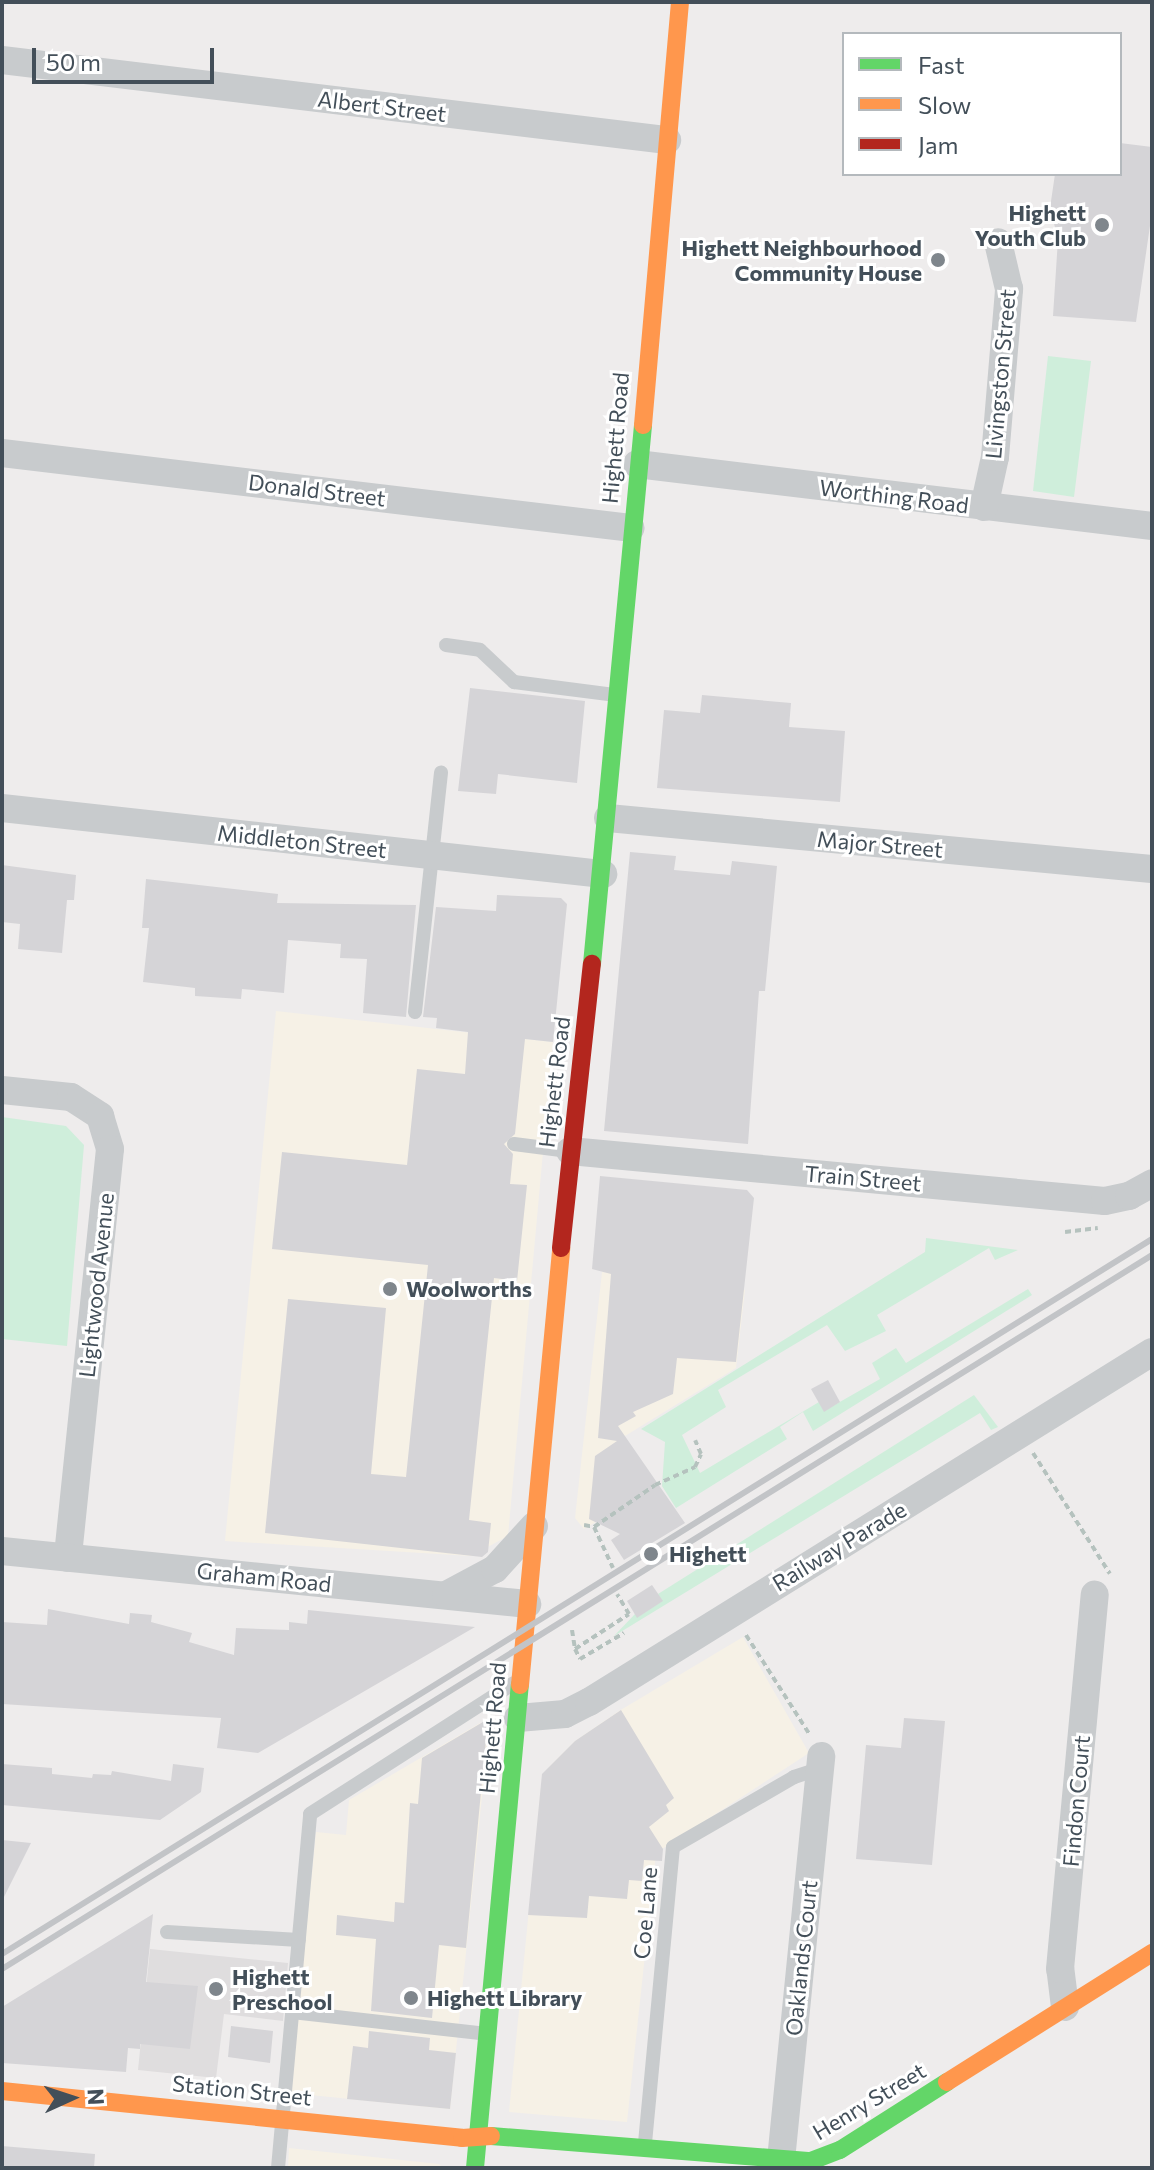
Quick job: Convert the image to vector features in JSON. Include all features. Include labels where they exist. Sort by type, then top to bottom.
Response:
[{"type":"street","name":"Highett Road","points":[[475,2168],[570,1151],[603,874],[616,695],[680,2]]},
{"type":"street","name":"Albert Street","points":[[2,60],[667,140]]},
{"type":"street","name":"Livingston Street","points":[[984,507],[995,457],[1009,289],[998,242]]},
{"type":"street","name":"Donald Street","points":[[2,453],[631,528]]},
{"type":"street","name":"Worthing Road","points":[[637,464],[1152,526]]},
{"type":"street","name":"Middleton Street","points":[[2,808],[603,874]]},
{"type":"street","name":"Major Street","points":[[608,818],[1152,869]]},
{"type":"street","name":"Lightwood Avenue","points":[[2,1090],[71,1097],[100,1116],[110,1149],[68,1558]]},
{"type":"street","name":"Train Street","points":[[570,1151],[1105,1201],[1129,1196],[1152,1183]]},
{"type":"street","name":"Railway Parade","points":[[518,1718],[565,1714],[589,1702],[1152,1352]]},
{"type":"street","points":[[445,1595],[495,1569],[535,1525]]},
{"type":"street","name":"Graham Road","points":[[2,1551],[527,1604]]},
{"type":"street","name":"Findon Court","points":[[1065,2007],[1060,1969],[1095,1595]]},
{"type":"street","name":"Oaklands Court","points":[[781,2160],[819,1757]]},
{"type":"street","name":"Henry Street","points":[[478,2136],[658,2155],[811,2161],[840,2150],[1152,1953]]},
{"type":"street","name":"Station Street","points":[[2,2091],[478,2136]]},
{"type":"lane","points":[[446,645],[480,650],[514,682],[616,695]]},
{"type":"lane","points":[[415,1012],[441,772]]},
{"type":"lane","points":[[514,1144],[570,1151]]},
{"type":"lane","points":[[278,2168],[310,1814],[521,1679]]},
{"type":"lane","name":"Coe Lane","points":[[658,2155],[673,1847],[794,1777],[819,1757]]},
{"type":"lane","points":[[167,1932],[299,1940]]},
{"type":"lane","points":[[292,2012],[487,2034]]},
{"type":"path","points":[[584,1525],[594,1527],[655,1485],[695,1467],[701,1454],[695,1440]]},
{"type":"path","points":[[594,1527],[613,1568]]},
{"type":"path","points":[[575,1649],[629,1614],[617,1594]]},
{"type":"path","points":[[572,1630],[580,1659],[624,1633]]},
{"type":"path","points":[[744,1630],[819,1757]]},
{"type":"shaded area","name":"Woolworths","points":[[276,1011],[553,1042],[508,1536],[471,1556],[225,1541]]},
{"type":"shaded area","points":[[602,1272],[745,1290],[736,1368],[625,1436],[596,1522],[584,1529],[575,1518]]},
{"type":"shaded area","points":[[743,1637],[809,1753],[656,1853],[627,2122],[509,2112],[540,1797],[549,1767],[575,1741],[619,1711]]},
{"type":"shaded area","points":[[480,1723],[488,1729],[450,2109],[290,2093],[316,1832],[346,1835],[349,1800]]},
{"type":"shaded area","name":"Highett Preschool","points":[[150,1949],[288,1963],[283,2021],[224,2014],[216,2078],[138,2070]]},
{"type":"shaded area","points":[[289,2148],[439,2164],[443,2168],[288,2168]]},
{"type":"green space","points":[[1048,356],[1091,361],[1074,497],[1033,491]]},
{"type":"green space","points":[[2,1117],[66,1126],[84,1145],[67,1346],[2,1339]]},
{"type":"green space","points":[[926,1238],[1018,1250],[995,1260],[989,1248],[877,1315],[886,1331],[845,1351],[827,1325],[718,1390],[726,1407],[682,1435],[700,1473],[819,1402],[824,1411],[880,1379],[872,1363],[896,1348],[906,1363],[1028,1289],[1032,1295],[813,1431],[803,1412],[780,1427],[787,1439],[676,1508],[662,1486],[665,1442],[641,1429],[925,1252]]},
{"type":"green space","points":[[974,1395],[998,1427],[991,1430],[980,1413],[614,1636],[635,1614],[638,1617],[662,1601],[658,1594]]},
{"type":"building","name":"Highett Youth Club","points":[[1122,143],[1152,147],[1152,212],[1136,322],[1053,316],[1058,239],[1050,208],[1055,176],[1122,176]]},
{"type":"building","points":[[470,688],[585,701],[577,783],[498,774],[496,794],[458,791]]},
{"type":"building","points":[[702,695],[791,703],[789,727],[845,731],[840,802],[657,788],[664,710],[700,713]]},
{"type":"building","points":[[630,852],[676,856],[674,870],[730,875],[732,861],[777,866],[765,991],[759,991],[748,1144],[604,1131]]},
{"type":"building","points":[[2,865],[76,875],[74,900],[67,900],[62,953],[18,949],[20,924],[2,922]]},
{"type":"building","points":[[146,879],[278,894],[277,903],[416,905],[406,1017],[363,1013],[367,959],[340,958],[341,944],[288,940],[284,993],[242,989],[241,999],[195,996],[195,988],[143,982],[149,928],[142,928]]},
{"type":"building","points":[[497,895],[561,898],[567,904],[553,1042],[525,1039],[515,1134],[504,1144],[513,1154],[510,1184],[527,1185],[517,1281],[494,1278],[469,1520],[491,1523],[488,1552],[482,1557],[265,1533],[288,1299],[386,1308],[371,1474],[406,1477],[428,1265],[272,1249],[282,1152],[407,1165],[417,1069],[465,1074],[468,1032],[436,1028],[437,1018],[423,1017],[436,907],[496,911]]},
{"type":"building","points":[[600,1176],[747,1190],[754,1198],[736,1362],[677,1358],[673,1394],[633,1412],[636,1416],[618,1426],[685,1523],[624,1560],[611,1540],[620,1534],[589,1519],[595,1456],[617,1441],[598,1438],[611,1274],[592,1269]]},
{"type":"building","points":[[828,1380],[840,1402],[824,1412],[811,1389]]},
{"type":"building","points":[[652,1585],[663,1601],[637,1618],[627,1601]]},
{"type":"building","points":[[48,1609],[129,1624],[130,1613],[152,1615],[151,1622],[192,1633],[189,1642],[234,1655],[236,1628],[289,1630],[289,1622],[307,1624],[308,1610],[475,1627],[258,1753],[217,1748],[221,1718],[2,1704],[2,1622],[47,1625]]},
{"type":"building","points":[[621,1710],[674,1798],[666,1805],[669,1811],[649,1827],[663,1849],[662,1861],[644,1860],[642,1881],[629,1880],[627,1899],[589,1896],[587,1918],[528,1915],[542,1774],[575,1741]]},
{"type":"building","points":[[904,1718],[945,1721],[932,1865],[856,1859],[866,1745],[901,1748]]},
{"type":"building","points":[[488,1719],[466,1948],[439,1945],[432,2018],[371,2011],[376,1939],[336,1935],[337,1915],[394,1922],[395,1902],[404,1903],[410,1803],[418,1804],[422,1758]]},
{"type":"building","points":[[2,1764],[52,1768],[52,1774],[92,1778],[93,1774],[111,1775],[112,1771],[171,1781],[173,1764],[204,1768],[201,1792],[160,1820],[2,1805]]},
{"type":"building","points":[[2,1840],[31,1843],[2,1901]]},
{"type":"building","points":[[153,1914],[146,1982],[198,1986],[190,2049],[140,2044],[140,2049],[128,2048],[126,2072],[2,2063],[2,2007]]},
{"type":"building","points":[[231,2026],[273,2031],[270,2063],[228,2057]]},
{"type":"building","points":[[369,2031],[430,2038],[429,2050],[456,2053],[450,2109],[347,2099],[353,2046],[368,2048]]},
{"type":"building","points":[[2,2146],[95,2154],[94,2168],[2,2168]]},
{"type":"railway","points":[[2,1954],[1152,1239]]},
{"type":"railway","points":[[2,1969],[1152,1255]]},
{"type":"traffic: fast","points":[[592,964],[643,425]]},
{"type":"traffic: fast","points":[[475,2168],[520,1685]]},
{"type":"traffic: fast","points":[[491,2136],[811,2161],[840,2150],[947,2082]]},
{"type":"traffic: slow","points":[[643,425],[680,2]]},
{"type":"traffic: slow","points":[[520,1685],[561,1248]]},
{"type":"traffic: slow","points":[[947,2082],[1152,1953]]},
{"type":"traffic: slow","points":[[2,2091],[462,2138],[491,2136]]},
{"type":"traffic: jam","points":[[561,1248],[592,964]]},
{"type":"place","name":"Highett Youth Club","points":[[1102,225]]},
{"type":"place","name":"Highett Neighbourhood Community House","points":[[938,260]]},
{"type":"place","name":"Woolworths","points":[[390,1289]]},
{"type":"place","name":"Highett","points":[[651,1554]]},
{"type":"place","name":"Highett Preschool","points":[[216,1989]]},
{"type":"place","name":"Highett Library","points":[[411,1998]]}]
